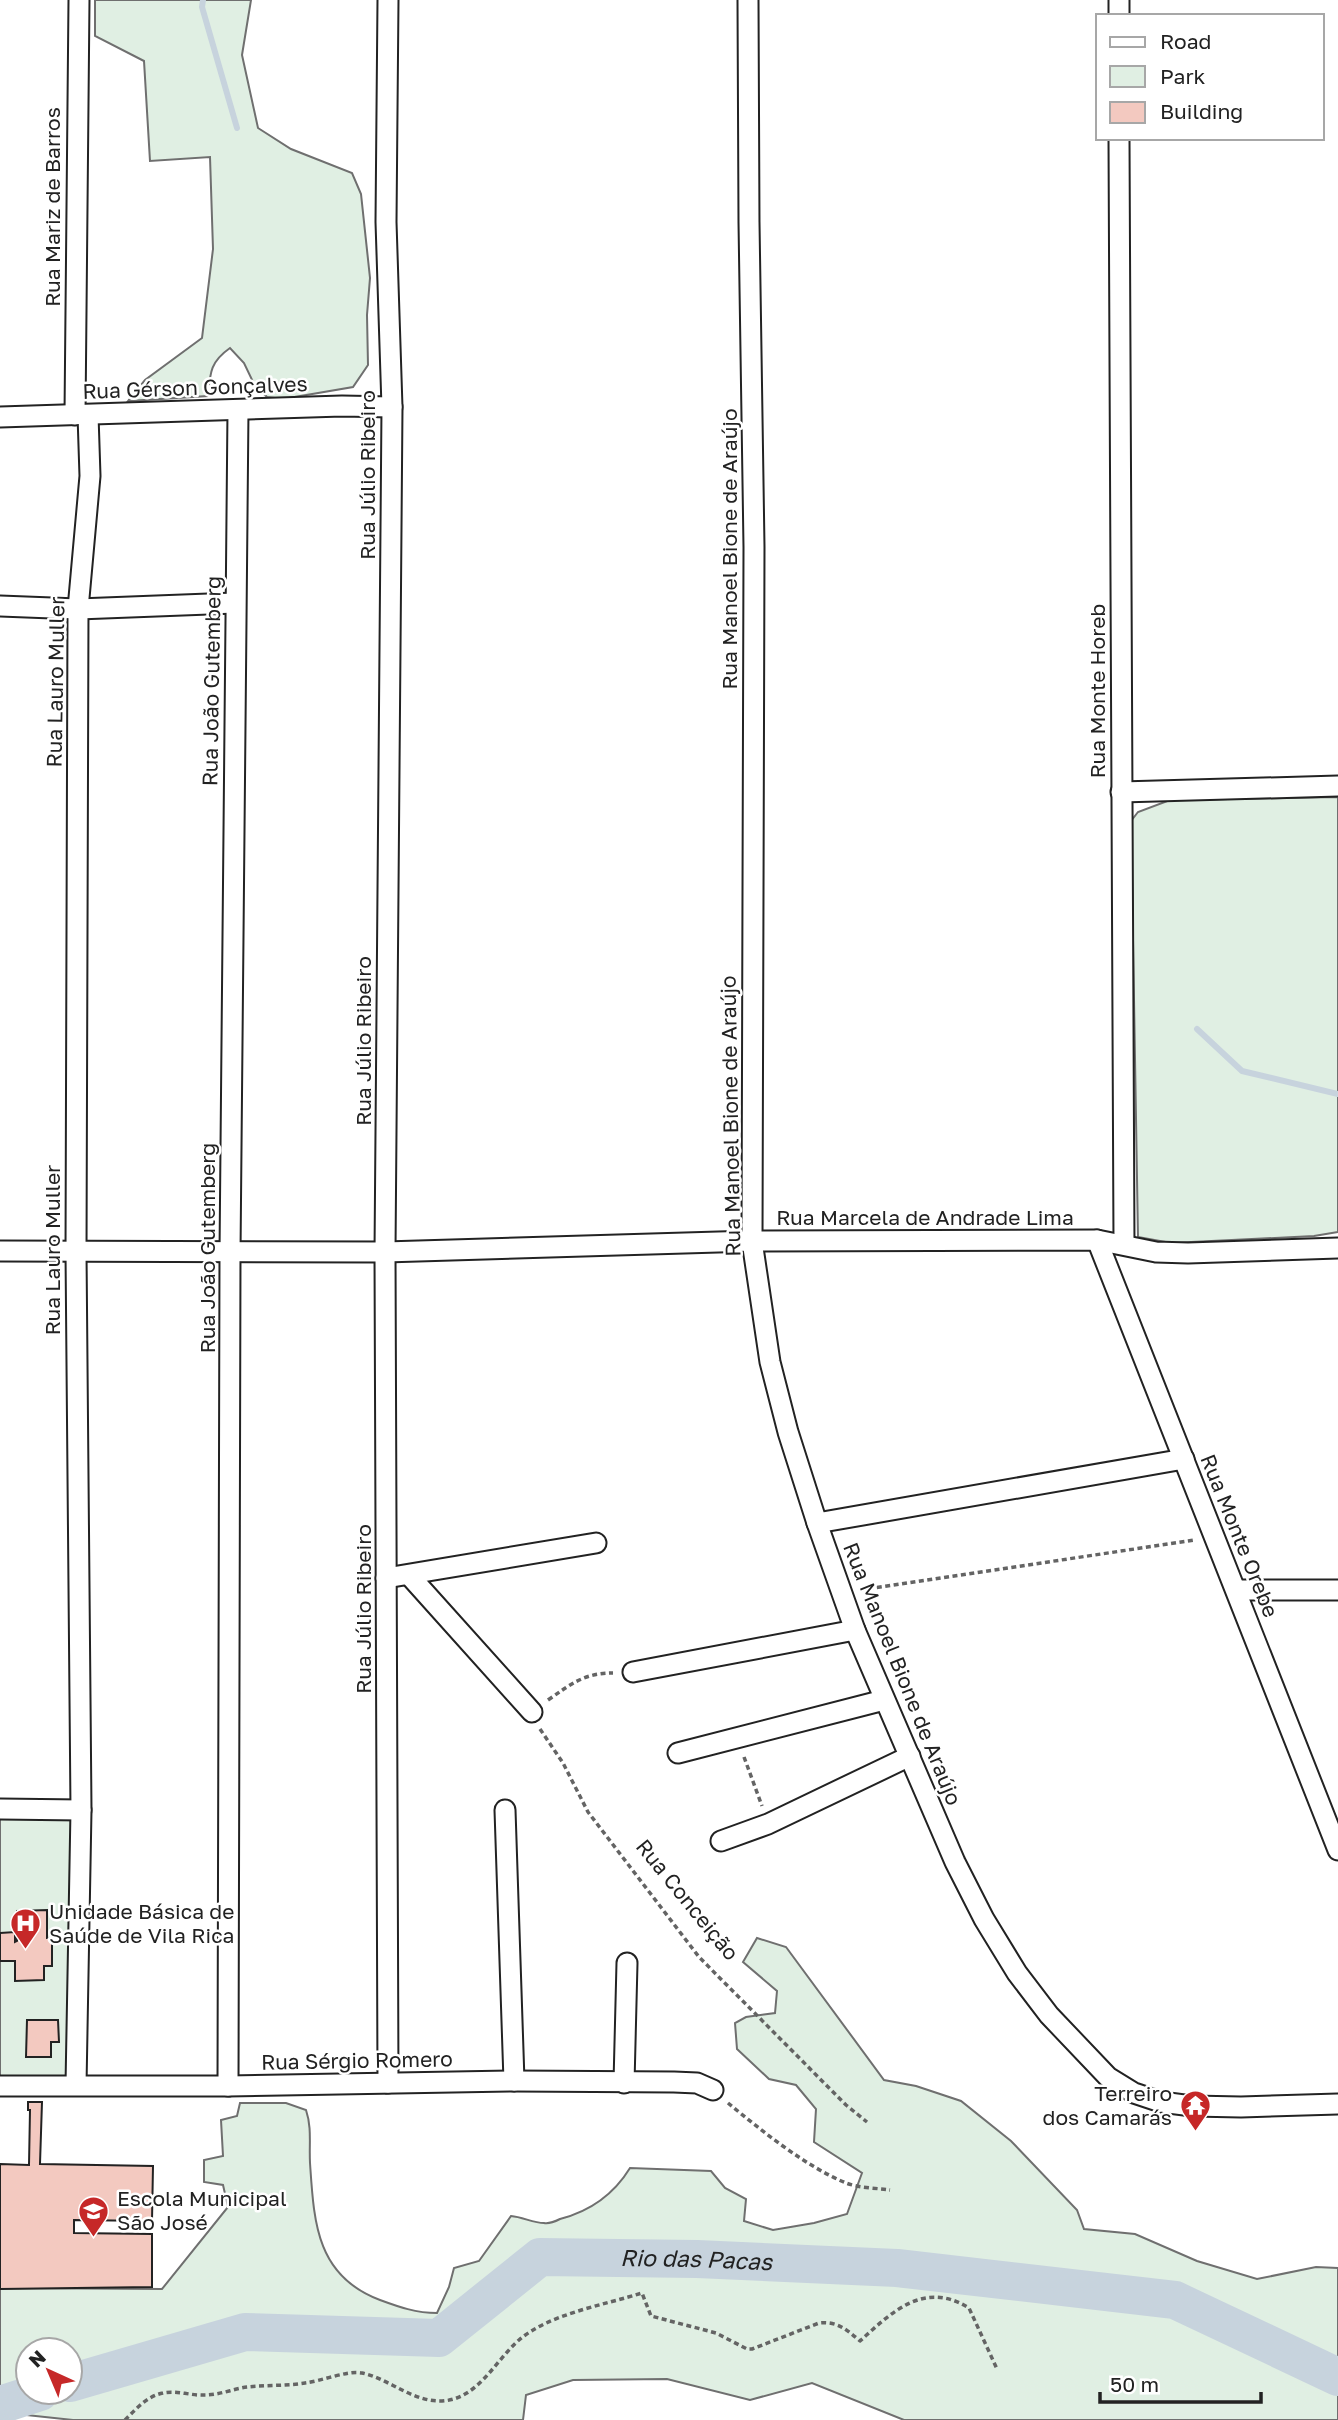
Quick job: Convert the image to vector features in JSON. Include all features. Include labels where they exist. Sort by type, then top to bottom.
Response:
[{"type":"street","name":"Rua Mariz de Barros","points":[[79,0],[81,415]]},
{"type":"street","name":"Rua Júlio Ribeiro","points":[[388,0],[386,222],[392,407],[385,1251],[388,2083]]},
{"type":"street","name":"Rua Manoel Bione de Araújo","points":[[748,0],[754,547],[752,1241],[770,1362],[788,1432],[855,1630],[955,1862],[1017,1973],[1049,2015],[1108,2077],[1134,2093],[1161,2102],[1241,2107],[1338,2104]]},
{"type":"street","name":"Rua Monte Horeb","points":[[1119,140],[1124,1244]]},
{"type":"street","name":"Rua Gérson Gonçalves","points":[[0,417],[342,406],[392,407]]},
{"type":"street","name":"Rua João Gutemberg","points":[[228,2086],[230,1253],[238,410]]},
{"type":"street","name":"Rua Lauro Muller","points":[[76,2085],[81,1810],[76,1252],[78,609],[90,476],[81,415]]},
{"type":"street","points":[[0,606],[78,609],[235,603]]},
{"type":"street","points":[[1121,792],[1338,786]]},
{"type":"street","name":"Rua Marcela de Andrade Lima","points":[[0,1251],[230,1253],[752,1241],[1097,1240],[1157,1252],[1338,1248]]},
{"type":"street","name":"Rua Monte Orebe","points":[[1097,1240],[1338,1850]]},
{"type":"street","points":[[817,1523],[1184,1459]]},
{"type":"street","points":[[386,1578],[596,1543]]},
{"type":"street","points":[[409,1574],[532,1712]]},
{"type":"street","points":[[1237,1590],[1338,1590]]},
{"type":"street","points":[[633,1672],[855,1630]]},
{"type":"street","points":[[678,1753],[884,1700]]},
{"type":"street","points":[[721,1841],[768,1824],[910,1756]]},
{"type":"street","points":[[0,1809],[81,1810]]},
{"type":"street","points":[[505,1810],[514,2081]]},
{"type":"street","points":[[624,2083],[627,1963]]},
{"type":"street","name":"Rua Sérgio Romero","points":[[0,2086],[228,2086],[514,2081],[697,2083],[713,2090]]},
{"type":"path","points":[[841,1592],[1215,1537]]},
{"type":"path","points":[[532,1712],[583,1676],[633,1672]]},
{"type":"path","name":"Rua Conceição","points":[[532,1712],[545,1738],[563,1763],[588,1812],[699,1957],[846,2105],[867,2122]]},
{"type":"path","points":[[738,1739],[768,1824]]},
{"type":"path","points":[[713,2090],[757,2127],[848,2184],[890,2190]]},
{"type":"path","points":[[125,2420],[152,2396],[165,2392],[208,2395],[248,2387],[305,2383],[334,2378],[349,2372],[363,2373],[424,2400],[455,2399],[484,2379],[519,2340],[535,2329],[555,2319],[642,2293],[651,2316],[716,2333],[747,2349],[758,2348],[819,2323],[830,2322],[843,2327],[860,2342],[895,2309],[937,2296],[961,2302],[969,2308],[998,2369]]},
{"type":"green space","points":[[95,0],[251,0],[242,55],[258,128],[291,149],[352,173],[361,194],[370,278],[367,315],[368,365],[353,387],[283,399],[267,397],[254,384],[244,363],[230,348],[218,358],[212,369],[208,396],[128,401],[145,380],[202,338],[213,249],[210,157],[150,161],[144,61],[95,36]]},
{"type":"green space","points":[[1338,797],[1338,1232],[1314,1236],[1171,1243],[1138,1237],[1131,821],[1138,812],[1170,800]]},
{"type":"green space","points":[[0,1809],[81,1810],[76,2085],[0,2085]]},
{"type":"green space","points":[[757,1938],[786,1947],[884,2080],[916,2086],[961,2101],[1011,2141],[1077,2210],[1084,2229],[1135,2234],[1197,2261],[1257,2279],[1316,2267],[1338,2268],[1338,2420],[904,2420],[812,2383],[750,2400],[667,2379],[573,2380],[526,2395],[523,2420],[73,2420],[17,2414],[0,2420],[0,2288],[162,2289],[228,2207],[223,2185],[204,2182],[204,2160],[223,2156],[221,2120],[237,2116],[240,2103],[286,2103],[306,2110],[317,2226],[322,2245],[331,2262],[343,2277],[359,2290],[415,2311],[437,2313],[454,2268],[479,2261],[511,2216],[546,2223],[571,2216],[601,2200],[617,2186],[630,2168],[711,2171],[725,2188],[746,2199],[744,2221],[773,2230],[847,2214],[862,2173],[814,2142],[816,2109],[796,2085],[769,2079],[737,2049],[735,2023],[746,2017],[775,2013],[777,1991],[743,1962]]},
{"type":"building","name":"Unidade Básica de Saúde de Vila Rica","points":[[47,1910],[47,1938],[52,1938],[52,1966],[44,1966],[44,1980],[15,1981],[15,1961],[0,1961],[0,1933],[15,1932],[15,1942],[17,1911]]},
{"type":"building","points":[[27,2020],[58,2020],[59,2042],[51,2042],[51,2057],[26,2057]]},
{"type":"building","points":[[28,2102],[42,2102],[40,2164],[153,2166],[152,2221],[74,2220],[74,2233],[152,2234],[152,2287],[0,2289],[0,2164],[29,2165]]},
{"type":"waterway","points":[[203,0],[202,7],[237,128]]},
{"type":"waterway","points":[[1197,1029],[1242,1071],[1338,1094]]},
{"type":"waterway","name":"Rio das Pacas","points":[[84,2379],[245,2332],[439,2338],[540,2257],[697,2259],[897,2268],[1175,2300],[1338,2377]]},
{"type":"waterway","name":"Rio das Pacas","points":[[0,2405],[14,2400]]},
{"type":"place","name":"Unidade Básica de Saúde de Vila Rica","points":[[26,1951]]},
{"type":"place","name":"Terreiro dos Camarás","points":[[1195,2133]]},
{"type":"place","name":"Escola Municipal São José","points":[[94,2238]]}]
